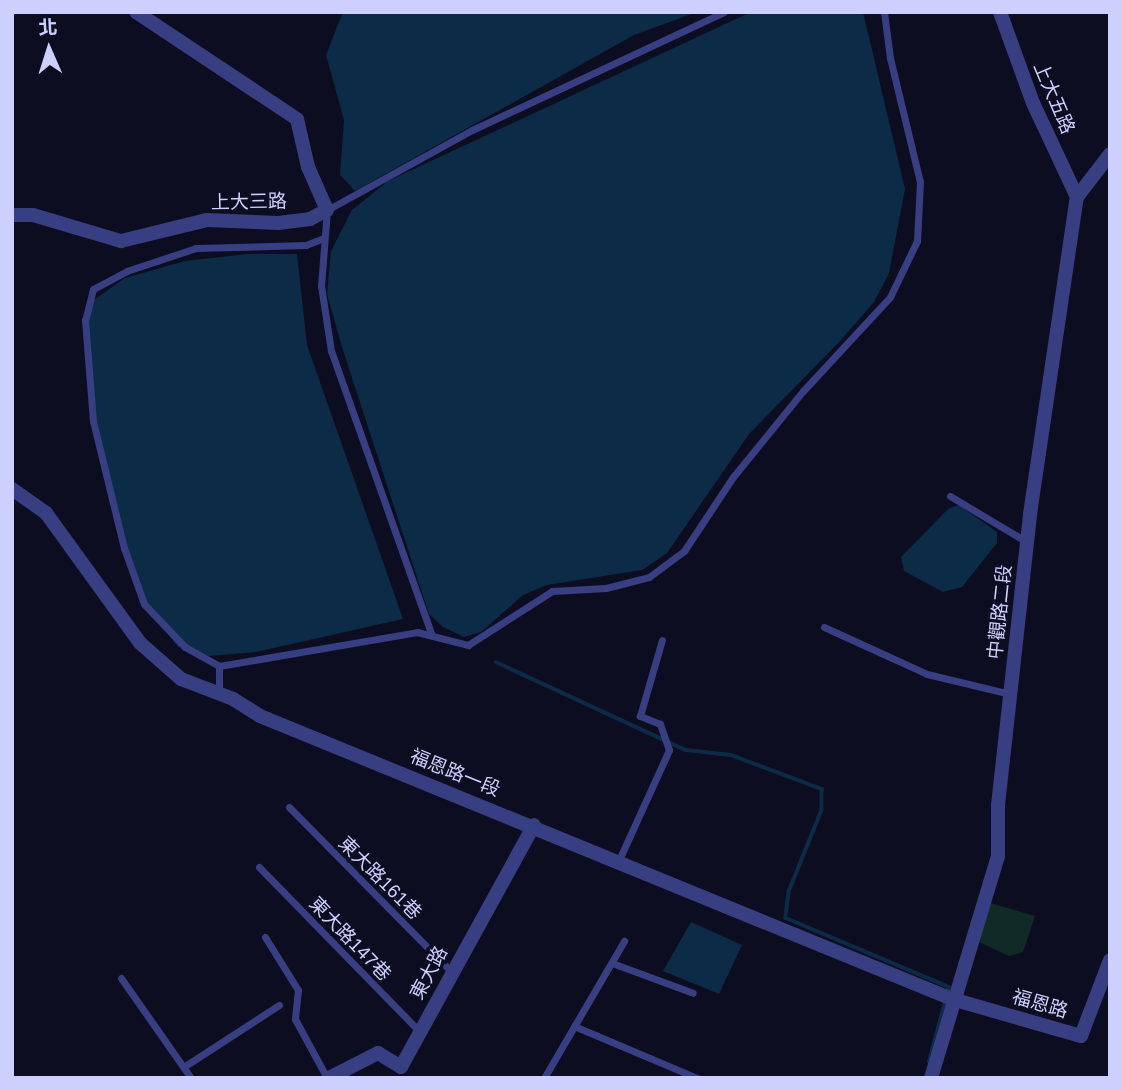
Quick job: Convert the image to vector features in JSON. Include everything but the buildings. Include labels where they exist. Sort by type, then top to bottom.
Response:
[{"type":"street","name":"上大三路","points":[[12,215],[33,215],[121,241],[207,220],[278,223],[310,219],[327,210],[308,167],[297,120],[136,12]]},
{"type":"street","name":"上大五路","points":[[1000,12],[1033,103],[1077,197]]},
{"type":"street","name":"中觀路二段","points":[[931,1078],[952,999],[998,856],[998,805],[1027,541],[1077,197],[1110,154]]},
{"type":"street","name":"福恩路一段","points":[[12,489],[46,513],[140,643],[181,679],[219,693],[260,716],[534,825],[952,999]]},
{"type":"street","name":"東大路","points":[[328,1078],[379,1053],[401,1072],[451,971],[534,825]]},
{"type":"street","name":"福恩路","points":[[952,999],[1081,1036],[1110,961]]},
{"type":"lane","points":[[431,633],[331,351],[321,286],[327,210],[472,130],[724,12]]},
{"type":"lane","points":[[324,238],[306,245],[196,248],[127,271],[93,289],[85,320],[93,421],[124,548],[144,604],[184,647],[219,666],[431,633],[468,645],[552,592],[607,588],[649,577],[684,551],[733,477],[803,391],[890,297],[917,241],[920,182],[890,58],[884,12]]},
{"type":"lane","points":[[950,495],[1027,541]]},
{"type":"lane","points":[[824,627],[927,674],[1011,695]]},
{"type":"lane","points":[[618,862],[669,750],[660,724],[640,716],[662,640]]},
{"type":"lane","points":[[219,666],[219,693]]},
{"type":"lane","name":"東大路161巷","points":[[289,807],[451,971]]},
{"type":"lane","name":"東大路147巷","points":[[259,867],[420,1032]]},
{"type":"lane","points":[[265,937],[298,990],[295,1019],[328,1078]]},
{"type":"lane","points":[[544,1078],[624,942]]},
{"type":"lane","points":[[612,962],[693,993]]},
{"type":"lane","points":[[121,978],[191,1078]]},
{"type":"lane","points":[[185,1066],[278,1005]]},
{"type":"lane","points":[[575,1026],[697,1078]]},
{"type":"green space","points":[[990,903],[1035,916],[1023,952],[1009,956],[979,942]]},
{"type":"water","points":[[343,12],[697,12],[634,35],[355,191],[340,175],[344,120],[326,55]]},
{"type":"water","points":[[751,12],[863,12],[905,189],[889,273],[874,302],[841,340],[749,434],[667,553],[642,570],[547,585],[523,595],[481,632],[464,637],[443,627],[429,614],[342,347],[327,294],[331,251],[352,210],[388,181]]},
{"type":"water","points":[[248,254],[297,254],[307,345],[403,619],[256,652],[209,656],[178,647],[151,611],[131,571],[98,441],[84,333],[91,302],[125,278],[185,261]]},
{"type":"water","points":[[959,505],[997,532],[997,543],[962,587],[943,592],[904,571],[901,557],[948,509]]},
{"type":"water","points":[[691,922],[742,945],[719,994],[663,971]]},
{"type":"waterway","points":[[496,662],[686,750],[731,755],[822,789],[822,810],[789,892],[786,918],[949,987],[948,991]]},
{"type":"waterway","points":[[929,1062],[945,1002]]}]
